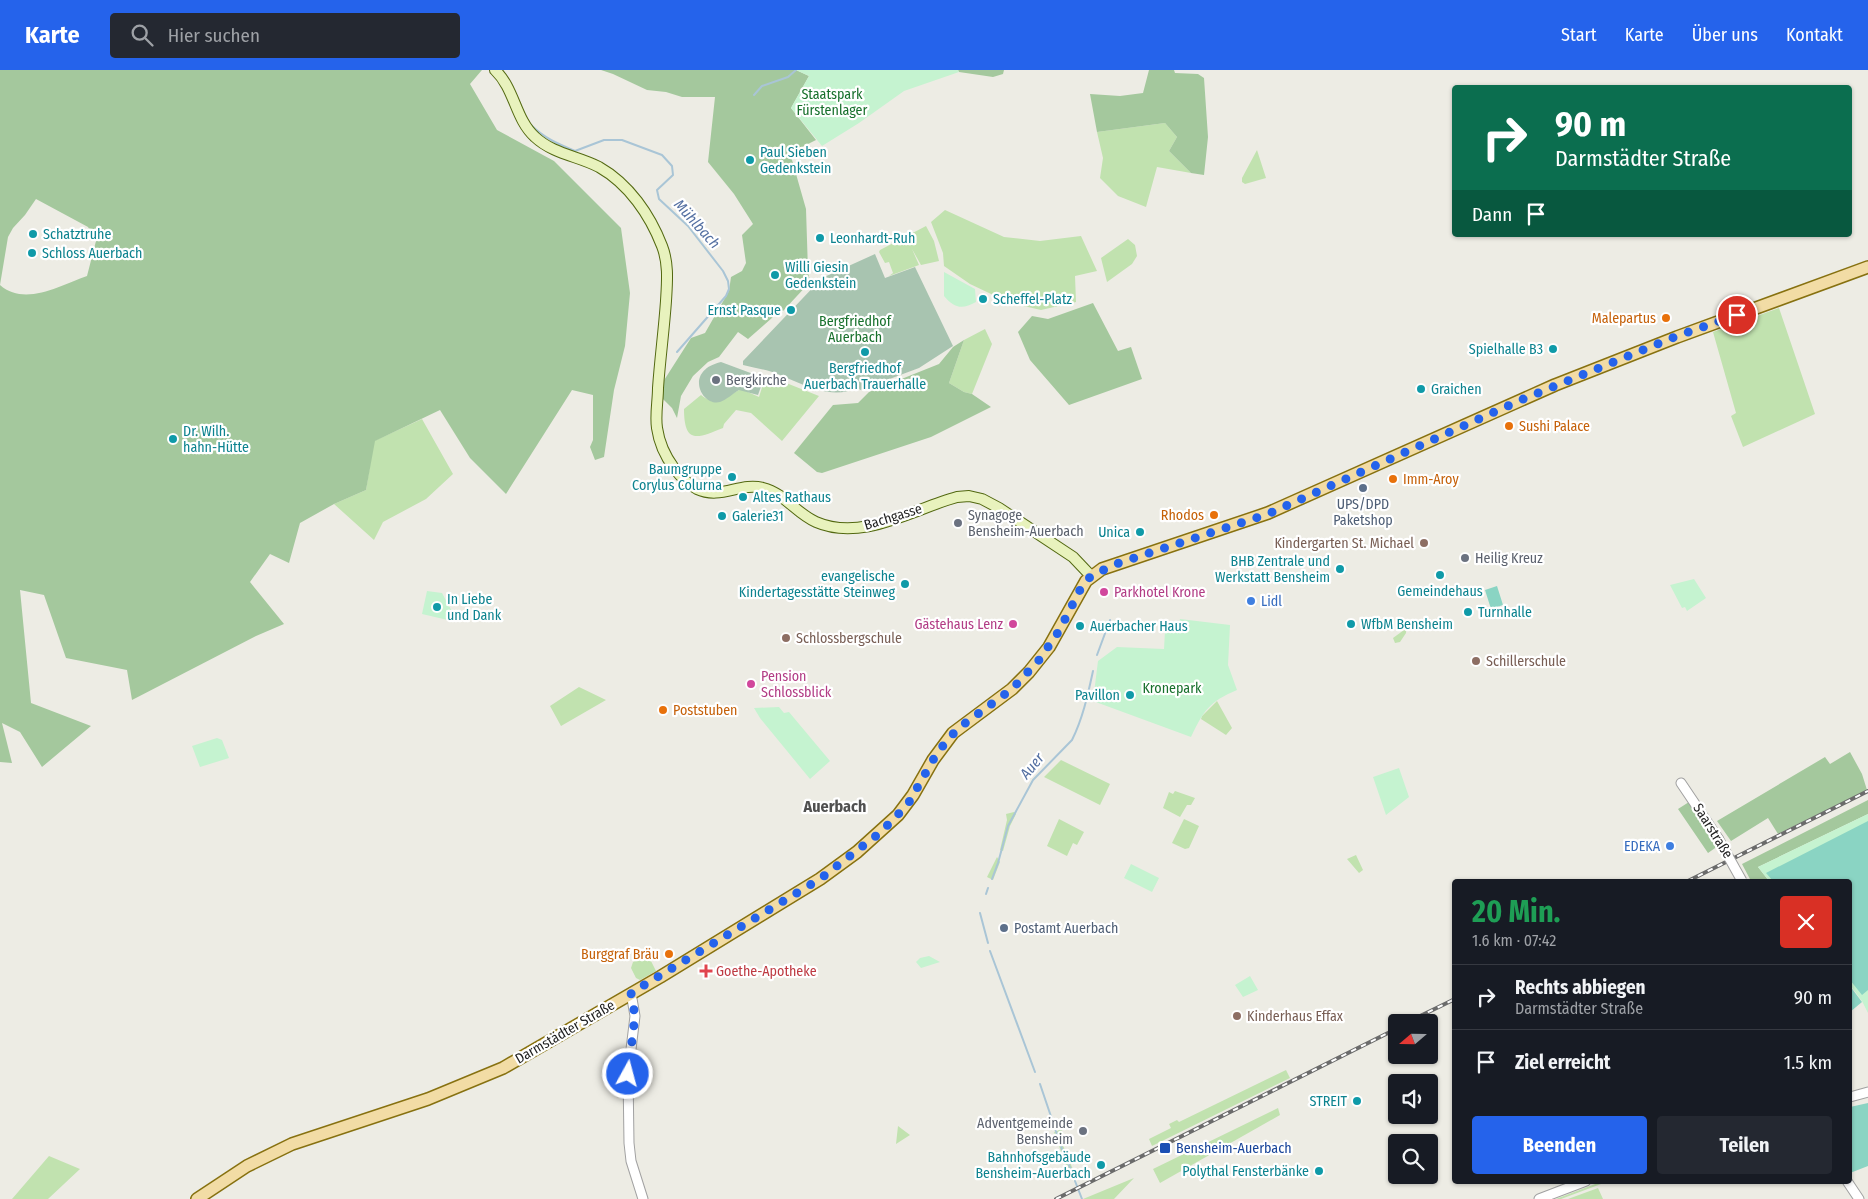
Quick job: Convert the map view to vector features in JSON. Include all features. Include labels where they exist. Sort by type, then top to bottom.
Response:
[{"type":"main road","name":"Bachgasse","points":[[495,70],[508,88],[526,128],[535,138],[548,147],[599,168],[625,188],[641,206],[655,230],[663,249],[668,274],[659,375],[657,426],[664,452],[672,465],[688,483],[695,488],[712,493],[747,487],[763,488],[775,493],[806,517],[816,522],[830,527],[852,529],[878,524],[957,498],[969,496],[982,499],[998,508],[1074,557],[1091,576]]},
{"type":"main road","name":"Darmstädter Straße","points":[[197,1199],[247,1166],[292,1144],[438,1096],[503,1068],[820,879],[881,832],[908,804],[933,760],[947,740],[960,727],[1012,689],[1039,660],[1059,631],[1082,586],[1091,576],[1116,564],[1268,514],[1555,385],[1677,336],[1868,267]]},
{"type":"street","name":"Saarstraße","points":[[1681,783],[1718,838],[1741,879]]},
{"type":"street","points":[[631,993],[635,1016],[628,1074],[629,1142],[631,1161],[643,1199]]},
{"type":"street","points":[[1852,1091],[1868,1087]]},
{"type":"street","points":[[1852,1096],[1868,1092]]},
{"type":"street","points":[[1539,1199],[1578,1184]]},
{"type":"street","points":[[1850,1184],[1859,1199]]},
{"type":"green space","points":[[0,70],[482,70],[470,84],[497,130],[554,161],[621,228],[630,293],[625,346],[614,390],[604,457],[595,460],[590,447],[593,440],[593,395],[572,390],[506,494],[470,458],[440,410],[375,441],[366,490],[334,504],[300,523],[289,563],[270,554],[250,582],[284,624],[256,636],[132,700],[127,670],[66,658],[44,595],[20,590],[31,703],[91,726],[42,767],[20,732],[2,723],[12,763],[0,762]],"holes":[[[36,199],[88,227],[96,241],[87,276],[43,292],[20,294],[10,291],[0,285],[8,237]]]},
{"type":"green space","points":[[601,70],[796,70],[809,76],[791,108],[816,140],[790,153],[806,209],[810,282],[783,311],[781,310],[748,339],[738,332],[719,357],[708,362],[693,376],[681,396],[677,418],[672,408],[662,398],[661,385],[691,338],[705,333],[729,291],[731,277],[742,271],[746,263],[742,235],[753,224],[734,194],[708,162],[715,97],[682,97],[666,92],[647,90]]},
{"type":"green space","name":"Staatspark Fürstenlager","points":[[796,70],[958,70],[959,72],[904,91],[859,123],[822,146],[791,108],[809,76]]},
{"type":"green space","points":[[958,70],[1004,70],[1003,74],[993,77],[959,72]]},
{"type":"green space","points":[[1149,70],[1174,70],[1175,73],[1198,74],[1204,78],[1208,137],[1204,175],[1191,173],[1169,151],[1177,137],[1165,123],[1097,132],[1090,94],[1120,96],[1143,93]]},
{"type":"green space","points":[[1165,123],[1177,137],[1169,151],[1191,173],[1157,167],[1146,207],[1118,196],[1100,178],[1103,158],[1097,132]]},
{"type":"green space","points":[[1257,150],[1266,178],[1245,184],[1242,182],[1242,178]]},
{"type":"green space","points":[[945,210],[1004,237],[1040,241],[1081,236],[1097,271],[1075,276],[1076,302],[1041,310],[1010,303],[970,284],[944,266],[943,253],[931,222]]},
{"type":"green space","points":[[926,226],[934,241],[939,261],[921,265],[912,249],[919,265],[889,276],[893,273],[889,262],[885,263],[879,252],[880,250]]},
{"type":"green space","points":[[1128,239],[1135,245],[1137,256],[1132,264],[1107,282],[1101,258]]},
{"type":"green space","name":"Bergfriedhof Auerbach","points":[[875,254],[885,278],[915,267],[953,346],[919,368],[860,390],[858,387],[836,393],[813,388],[769,371],[743,365],[743,361],[822,278]]},
{"type":"green space","points":[[944,272],[975,289],[976,302],[962,307],[951,303],[944,296]]},
{"type":"green space","points":[[1093,303],[1118,351],[1131,347],[1142,379],[1069,405],[1030,360],[1018,332],[1032,316],[1048,319]]},
{"type":"green space","points":[[1779,308],[1815,414],[1743,447],[1731,416],[1736,413],[1713,332]]},
{"type":"green space","points":[[985,329],[992,344],[972,394],[964,392],[949,383],[964,340]]},
{"type":"green space","points":[[964,340],[949,383],[964,392],[972,394],[991,407],[931,437],[822,473],[817,472],[794,453],[833,405],[858,403],[869,392],[939,364],[953,347]]},
{"type":"green space","points":[[721,362],[764,378],[758,395],[739,390],[720,402],[713,402],[707,399],[702,394],[699,380],[702,373],[709,367]]},
{"type":"green space","points":[[766,375],[819,396],[782,441],[751,413],[736,410],[724,424],[723,428],[700,436],[694,436],[687,429],[684,409],[701,395],[716,401],[726,398],[741,389],[759,397]]},
{"type":"green space","points":[[422,419],[453,474],[426,499],[383,522],[374,540],[334,504],[366,490],[374,441]]},
{"type":"green space","points":[[1694,579],[1706,598],[1687,611],[1685,607],[1682,608],[1670,585]]},
{"type":"green space","points":[[427,591],[442,593],[454,615],[452,621],[422,614]]},
{"type":"green space","name":"Kronepark","points":[[1180,619],[1230,625],[1228,665],[1237,690],[1208,708],[1191,737],[1093,701],[1098,661],[1117,647],[1164,649],[1165,631],[1170,631],[1171,623],[1179,622]]},
{"type":"green space","points":[[1404,630],[1406,633],[1400,642],[1395,643],[1393,638]]},
{"type":"green space","points":[[579,687],[606,700],[561,726],[550,706]]},
{"type":"green space","points":[[1217,701],[1232,728],[1226,735],[1201,719]]},
{"type":"green space","points":[[779,707],[784,713],[789,712],[830,761],[810,779],[754,708]]},
{"type":"green space","points":[[217,738],[222,740],[229,758],[200,767],[192,746]]},
{"type":"green space","points":[[1850,752],[1862,774],[1867,790],[1778,834],[1768,818],[1731,841],[1717,821],[1825,757],[1830,764]]},
{"type":"green space","points":[[1061,760],[1110,784],[1100,805],[1044,777]]},
{"type":"green space","points":[[1399,768],[1409,797],[1386,815],[1373,777]]},
{"type":"green space","points":[[1175,791],[1195,798],[1191,805],[1187,805],[1180,817],[1163,808],[1169,792],[1173,794]]},
{"type":"green space","points":[[1868,800],[1868,814],[1758,867],[1767,879],[1750,879],[1742,864]]},
{"type":"green space","points":[[1689,802],[1718,846],[1708,853],[1678,809]]},
{"type":"green space","points":[[1014,812],[1016,814],[1010,826],[1003,851],[1000,850],[1007,820],[1006,814]]},
{"type":"green space","points":[[1868,814],[1868,1013],[1852,988],[1852,879],[1767,879],[1758,867]]},
{"type":"green space","points":[[1059,819],[1084,832],[1077,845],[1073,843],[1067,856],[1047,846]]},
{"type":"green space","points":[[1184,819],[1199,826],[1189,848],[1185,849],[1172,843]]},
{"type":"green space","points":[[1356,855],[1363,870],[1359,873],[1347,859]]},
{"type":"green space","points":[[997,857],[1000,862],[993,880],[987,877]]},
{"type":"green space","points":[[1131,864],[1159,878],[1152,892],[1124,878]]},
{"type":"green space","points":[[647,953],[656,971],[640,980],[636,978],[631,968],[633,962]]},
{"type":"green space","points":[[929,956],[940,962],[921,968],[916,962],[920,958]]},
{"type":"green space","points":[[1250,976],[1258,990],[1243,997],[1235,985]]},
{"type":"green space","points":[[1286,1070],[1290,1078],[1152,1146],[1149,1139],[1171,1128],[1169,1124],[1177,1120],[1179,1122]]},
{"type":"green space","points":[[1278,1108],[1280,1115],[1160,1183],[1153,1169]]},
{"type":"green space","points":[[898,1126],[910,1135],[896,1144]]},
{"type":"green space","points":[[1062,1129],[1063,1145],[1074,1172],[1069,1174],[1054,1132]]},
{"type":"green space","points":[[49,1156],[80,1169],[48,1199],[12,1199]]},
{"type":"green space","points":[[1134,1178],[1114,1199],[1083,1199]]},
{"type":"green space","points":[[1595,1184],[1601,1184],[1561,1199],[1556,1199]]},
{"type":"green space","points":[[1598,1188],[1603,1199],[1568,1199]]},
{"type":"shaded area","points":[[1497,586],[1503,605],[1491,609],[1485,590]]},
{"type":"shaded area","points":[[1868,821],[1868,990],[1862,995],[1852,982],[1852,879],[1771,879],[1766,873]]},
{"type":"shaded area","points":[[1852,989],[1862,1002],[1852,1010]]},
{"type":"shaded area","points":[[1868,1103],[1868,1166],[1852,1172],[1852,1107]]},
{"type":"waterway","points":[[754,95],[762,86],[788,77],[796,70]]},
{"type":"waterway","name":"Mühlbach","points":[[531,125],[546,137],[575,151],[604,140],[622,140],[662,155],[672,166],[673,175],[657,190],[659,199],[688,226],[723,271],[728,281],[729,289],[726,296],[677,352]]},
{"type":"waterway","name":"Auer","points":[[1097,655],[1110,620]]},
{"type":"waterway","name":"Auer","points":[[992,879],[1008,826],[1033,780],[1072,740],[1076,732],[1093,671]]},
{"type":"waterway","name":"Auer","points":[[986,894],[988,888]]},
{"type":"waterway","name":"Auer","points":[[980,913],[988,943]]},
{"type":"waterway","name":"Auer","points":[[990,951],[1035,1072]]},
{"type":"waterway","name":"Auer","points":[[1040,1084],[1062,1149],[1072,1172]]},
{"type":"waterway","name":"Auer","points":[[1075,1181],[1082,1199]]},
{"type":"railway","points":[[1692,879],[1868,791]]},
{"type":"railway","points":[[1424,1014],[1452,1000]]},
{"type":"railway","points":[[1056,1199],[1388,1033]]},
{"type":"place","name":"Paul Sieben Gedenkstein","points":[[750,160]]},
{"type":"place","name":"Schatztruhe","points":[[33,234]]},
{"type":"place","name":"Leonhardt-Ruh","points":[[820,238]]},
{"type":"place","name":"Schloss Auerbach","points":[[32,253]]},
{"type":"place","name":"Willi Giesin Gedenkstein","points":[[775,275]]},
{"type":"place","name":"Scheffel-Platz","points":[[983,299]]},
{"type":"place","name":"Ernst Pasque","points":[[791,310]]},
{"type":"place","name":"Malepartus","points":[[1666,318]]},
{"type":"place","name":"Spielhalle B3","points":[[1553,349]]},
{"type":"place","name":"Bergfriedhof Auerbach Trauerhalle","points":[[865,352]]},
{"type":"place","name":"Bergkirche","points":[[716,380]]},
{"type":"place","name":"Graichen","points":[[1421,389]]},
{"type":"place","name":"Sushi Palace","points":[[1509,426]]},
{"type":"place","name":"Dr. Wilh. hahn-Hütte","points":[[173,439]]},
{"type":"place","name":"Baumgruppe Corylus Colurna","points":[[732,477]]},
{"type":"place","name":"Imm-Aroy","points":[[1393,479]]},
{"type":"place","name":"UPS/DPD Paketshop","points":[[1363,488]]},
{"type":"place","name":"Altes Rathaus","points":[[743,497]]},
{"type":"place","name":"Rhodos","points":[[1214,515]]},
{"type":"place","name":"Galerie31","points":[[722,516]]},
{"type":"place","name":"Synagoge Bensheim-Auerbach","points":[[958,523]]},
{"type":"place","name":"Unica","points":[[1140,532]]},
{"type":"place","name":"Kindergarten St. Michael","points":[[1424,543]]},
{"type":"place","name":"Heilig Kreuz","points":[[1465,558]]},
{"type":"place","name":"BHB Zentrale und Werkstatt Bensheim","points":[[1340,569]]},
{"type":"place","name":"Gemeindehaus","points":[[1440,575]]},
{"type":"place","name":"evangelische Kindertagesstätte Steinweg","points":[[905,584]]},
{"type":"place","name":"Parkhotel Krone","points":[[1104,592]]},
{"type":"place","name":"Lidl","points":[[1251,601]]},
{"type":"place","name":"In Liebe und Dank","points":[[437,607]]},
{"type":"place","name":"Turnhalle","points":[[1468,612]]},
{"type":"place","name":"Gästehaus Lenz","points":[[1013,624]]},
{"type":"place","name":"WfbM Bensheim","points":[[1351,624]]},
{"type":"place","name":"Auerbacher Haus","points":[[1080,626]]},
{"type":"place","name":"Schlossbergschule","points":[[786,638]]},
{"type":"place","name":"Schillerschule","points":[[1476,661]]},
{"type":"place","name":"Pension Schlossblick","points":[[751,684]]},
{"type":"place","name":"Pavillon","points":[[1130,695]]},
{"type":"place","name":"Poststuben","points":[[663,710]]},
{"type":"place","name":"EDEKA","points":[[1670,846]]},
{"type":"place","name":"Postamt Auerbach","points":[[1004,928]]},
{"type":"place","name":"Burggraf Bräu","points":[[669,954]]},
{"type":"place","name":"Goethe-Apotheke","points":[[706,971]]},
{"type":"place","name":"Kinderhaus Effax","points":[[1237,1016]]},
{"type":"place","name":"STREIT","points":[[1357,1101]]},
{"type":"place","name":"Adventgemeinde Bensheim","points":[[1083,1131]]},
{"type":"place","name":"Bensheim-Auerbach","points":[[1165,1148]]},
{"type":"place","name":"Bahnhofsgebäude Bensheim-Auerbach","points":[[1101,1165]]},
{"type":"place","name":"Polythal Fensterbänke","points":[[1319,1171]]},
{"type":"district","name":"Auerbach","points":[[835,806]]},
{"type":"route","points":[[628,1074],[635,1016],[631,993],[820,879],[881,832],[908,804],[933,760],[953,733],[1012,689],[1039,660],[1059,631],[1082,586],[1091,576],[1116,564],[1268,514],[1555,385],[1677,336],[1737,315]]}]
